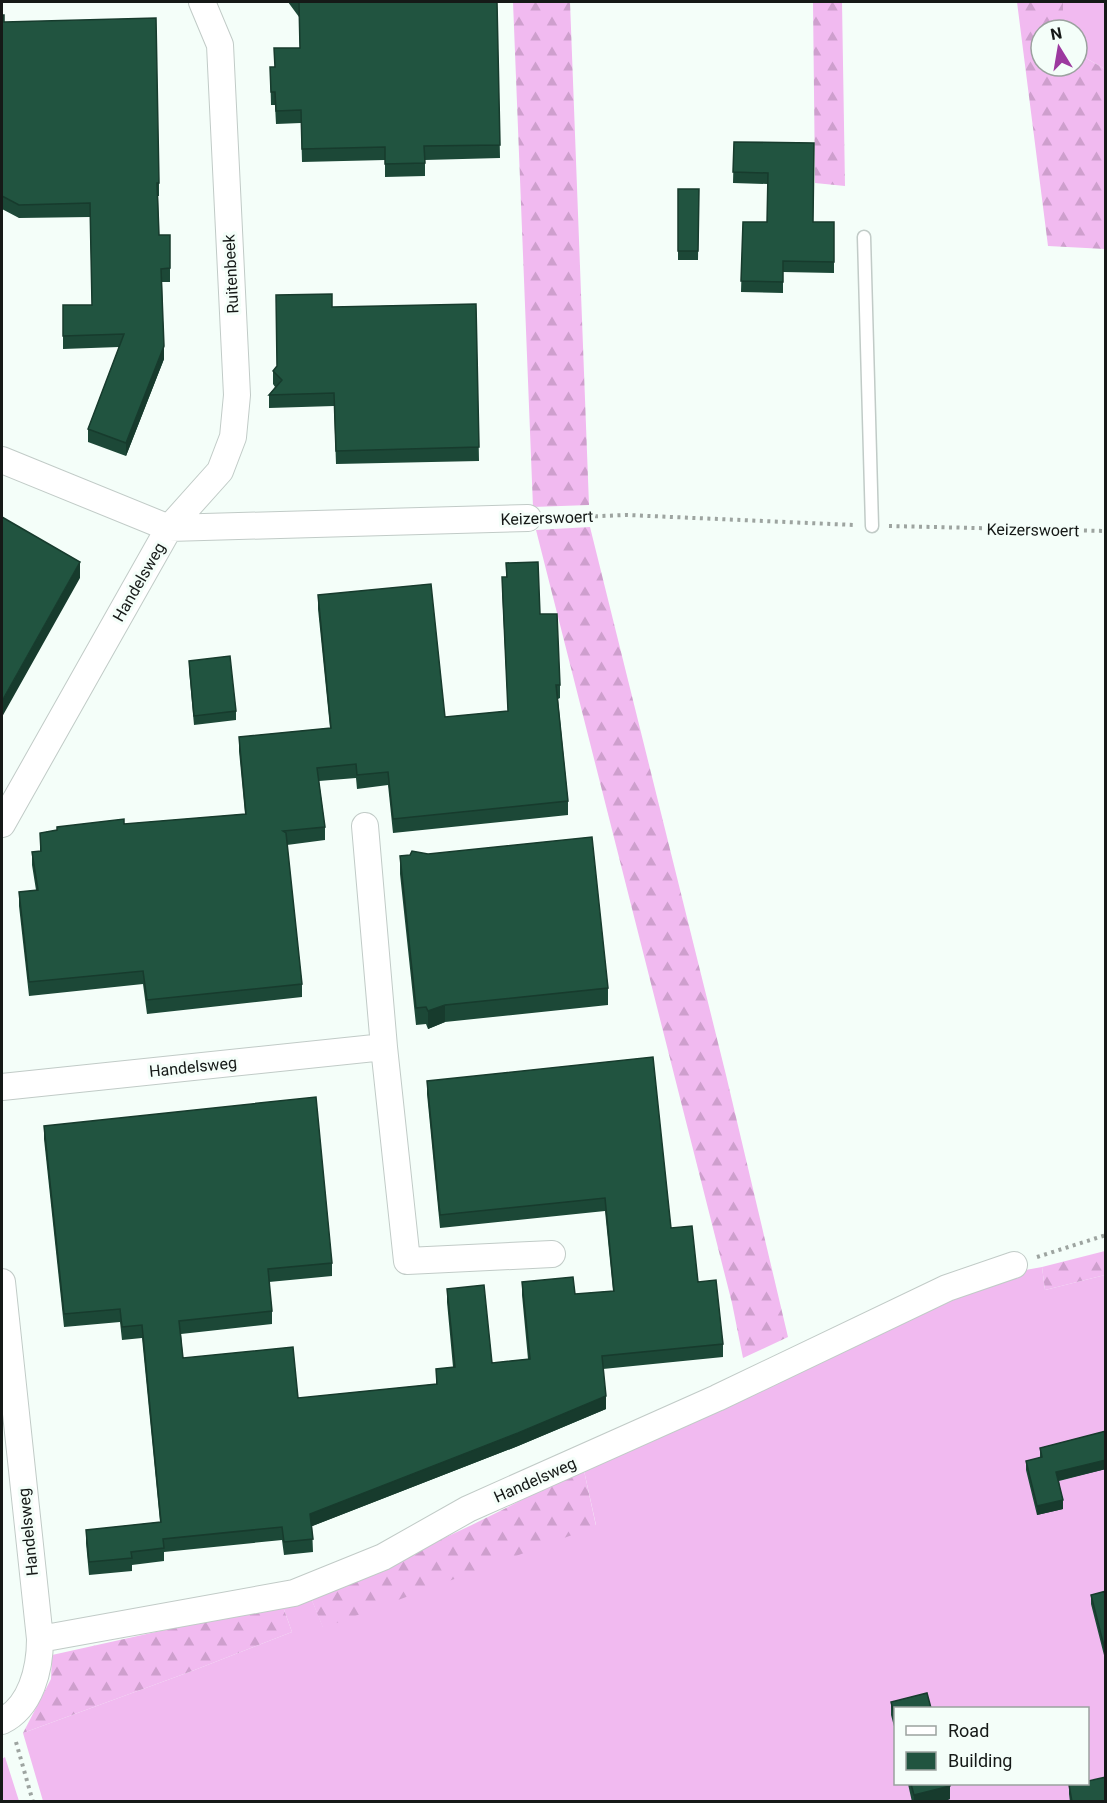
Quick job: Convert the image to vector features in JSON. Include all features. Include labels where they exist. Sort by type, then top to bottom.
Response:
[{"type":"street","name":"Ruitenbeek","points":[[169,528],[220,471],[233,437],[237,395],[220,45],[202,2]]},
{"type":"street","name":"Keizerswoert","points":[[2,460],[169,528],[528,518]]},
{"type":"street","name":"Handelsweg","points":[[2,825],[169,528]]},
{"type":"street","points":[[365,826],[384,1047],[407,1261],[552,1254]]},
{"type":"street","name":"Handelsweg","points":[[2,1087],[384,1047]]},
{"type":"street","name":"Handelsweg","points":[[40,1639],[294,1593],[383,1557],[468,1509],[717,1398],[946,1288],[1014,1265]]},
{"type":"street","name":"Handelsweg","points":[[2,1282],[5,1352],[40,1639],[40,1658],[35,1679],[24,1700],[5,1720]]},
{"type":"lane","points":[[864,237],[872,526]]},
{"type":"path","name":"Keizerswoert","points":[[528,518],[627,515],[872,526],[1106,531]]},
{"type":"path","points":[[1014,1265],[1106,1235]]},
{"type":"path","points":[[5,1720],[33,1802]]},
{"type":"green space","points":[[513,2],[570,2],[589,505],[533,507]]},
{"type":"green space","points":[[813,2],[842,2],[845,186],[815,183]]},
{"type":"green space","points":[[1017,2],[1063,2],[1063,18],[1029,18],[1029,78],[1089,78],[1089,60],[1105,69],[1105,249],[1048,246]]},
{"type":"green space","points":[[1063,2],[1105,2],[1105,69],[1089,60],[1089,18],[1063,18]]},
{"type":"green space","points":[[590,527],[726,1075],[788,1337],[743,1358],[732,1303],[536,530]]},
{"type":"green space","points":[[1105,1251],[1105,1275],[1045,1290],[1042,1267]]},
{"type":"green space","points":[[1042,1267],[1045,1290],[1105,1275],[1105,1801],[43,1801],[23,1733],[292,1632],[282,1604],[309,1593],[323,1627],[596,1525],[583,1466],[929,1307],[1009,1273]]},
{"type":"green space","points":[[583,1466],[596,1526],[323,1628],[309,1593],[449,1536]]},
{"type":"green space","points":[[282,1604],[292,1632],[23,1733],[51,1679],[52,1655]]},
{"type":"green space","points":[[5,1757],[19,1801],[2,1801],[2,1759]]},
{"type":"building","points":[[298,2],[497,2],[500,145],[424,146],[425,163],[385,164],[385,147],[302,149],[301,110],[276,111],[275,92],[271,92],[270,67],[275,67],[274,48],[300,48]]},
{"type":"building","points":[[2,15],[4,15],[4,22],[156,18],[159,235],[170,235],[170,268],[161,269],[164,346],[126,443],[88,429],[124,334],[63,336],[63,305],[92,305],[90,203],[19,205],[2,196]]},
{"type":"building","points":[[734,142],[814,143],[813,222],[834,222],[834,262],[783,261],[783,282],[741,281],[743,222],[767,222],[768,173],[733,172]]},
{"type":"building","points":[[678,189],[699,189],[698,251],[678,251]]},
{"type":"building","points":[[332,294],[332,307],[476,304],[479,447],[336,451],[334,393],[269,395],[282,380],[273,371],[277,366],[276,295]]},
{"type":"building","points":[[2,517],[80,562],[2,701]]},
{"type":"building","points":[[538,562],[540,614],[557,614],[560,685],[556,685],[568,801],[393,819],[388,772],[357,775],[356,764],[317,768],[325,827],[283,831],[286,833],[302,984],[147,1000],[143,971],[29,982],[19,892],[38,890],[32,852],[41,851],[40,833],[57,830],[57,827],[124,819],[124,824],[246,814],[239,737],[331,728],[318,595],[431,584],[445,717],[508,711],[502,577],[507,577],[506,563]]},
{"type":"building","points":[[230,656],[236,711],[194,716],[189,661]]},
{"type":"building","points":[[592,837],[608,988],[445,1005],[428,1011],[426,1007],[416,1008],[400,856],[410,855],[412,851],[428,854]]},
{"type":"building","points":[[653,1057],[671,1228],[692,1226],[698,1282],[716,1280],[723,1344],[602,1356],[606,1396],[310,1514],[313,1539],[284,1542],[282,1527],[163,1539],[164,1548],[131,1552],[132,1558],[89,1562],[86,1530],[161,1522],[142,1325],[122,1327],[120,1309],[64,1314],[44,1126],[316,1097],[332,1263],[268,1269],[272,1311],[179,1321],[183,1358],[293,1347],[298,1398],[437,1384],[436,1369],[455,1367],[447,1289],[484,1285],[492,1363],[530,1359],[522,1282],[573,1277],[575,1294],[614,1291],[605,1198],[440,1215],[427,1081]]},
{"type":"building","points":[[1106,1431],[1106,1460],[1056,1472],[1063,1500],[1037,1506],[1026,1461],[1042,1457],[1040,1448]]},
{"type":"building","points":[[1106,1591],[1106,1654],[1091,1595]]},
{"type":"building","points":[[927,1693],[931,1707],[894,1707],[894,1713],[891,1702]]},
{"type":"building","points":[[1106,1777],[1106,1802],[1072,1802],[1069,1785],[1089,1785],[1089,1781]]},
{"type":"building","points":[[911,1785],[950,1785],[950,1786],[914,1795]]}]
